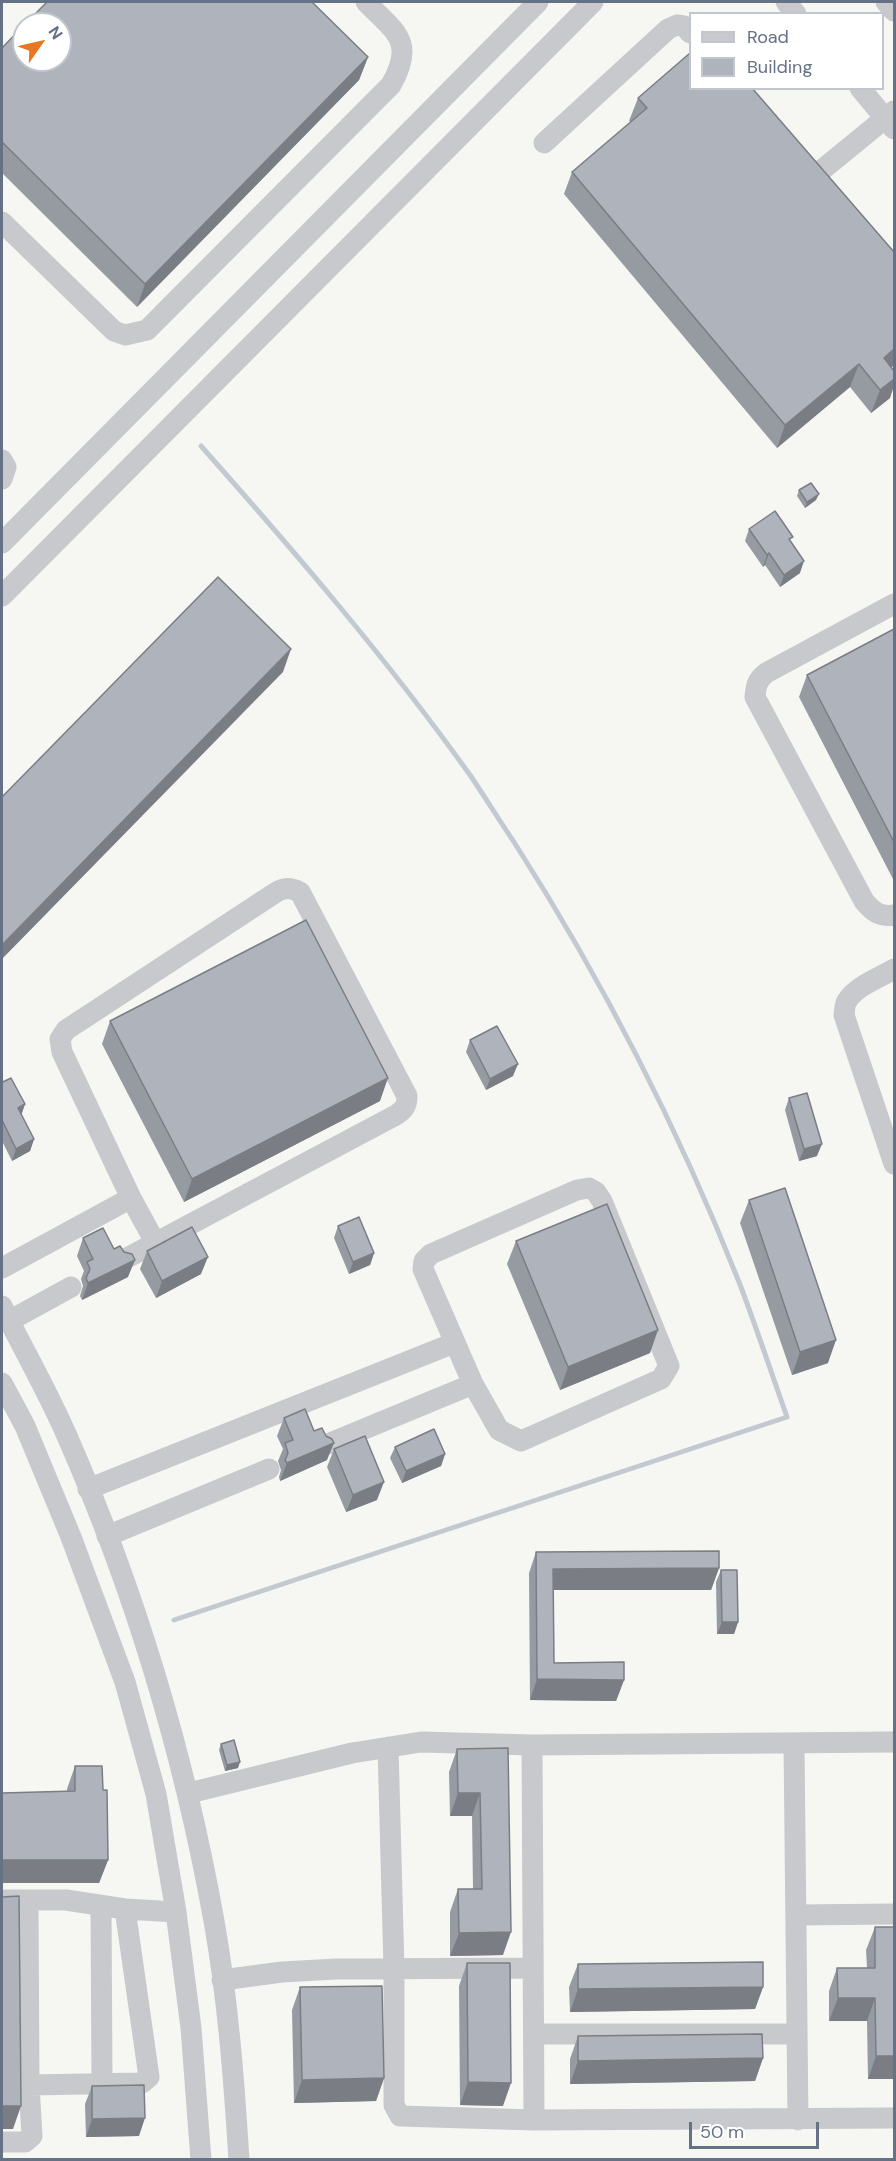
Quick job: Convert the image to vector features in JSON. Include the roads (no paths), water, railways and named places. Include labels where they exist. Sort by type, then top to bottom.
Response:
[{"type":"lane","points":[[2,222],[114,331],[125,335],[147,330],[391,85],[401,68],[403,54],[400,37],[366,2]]},
{"type":"lane","points":[[2,543],[538,2]]},
{"type":"lane","points":[[2,596],[593,2]]},
{"type":"lane","points":[[886,2],[894,11]]},
{"type":"lane","points":[[544,143],[668,29],[677,25],[684,26],[689,32]]},
{"type":"lane","points":[[817,174],[891,120],[862,90]]},
{"type":"lane","points":[[801,157],[832,192]]},
{"type":"lane","points":[[2,460],[6,467],[2,479]]},
{"type":"lane","points":[[894,604],[766,673],[756,686],[755,698],[864,901],[872,910],[884,916],[894,915]]},
{"type":"lane","points":[[125,1259],[396,1115],[403,1111],[407,1103],[407,1096],[300,892],[285,888],[278,891],[66,1030],[60,1039],[62,1052],[131,1198],[155,1242]]},
{"type":"lane","points":[[894,969],[863,987],[851,997],[845,1003],[844,1015],[894,1164]]},
{"type":"lane","points":[[589,1188],[596,1192],[602,1201],[669,1366],[661,1379],[521,1441],[499,1430],[473,1384],[454,1343],[423,1269],[424,1261],[431,1254],[578,1190],[589,1188]]},
{"type":"lane","points":[[2,1268],[131,1198]]},
{"type":"lane","points":[[71,1287],[5,1314],[66,1435],[107,1536],[156,1678],[189,1793],[214,1923],[232,2052],[239,2160]]},
{"type":"lane","points":[[88,1489],[454,1343]]},
{"type":"lane","points":[[2,1383],[25,1426],[71,1537],[125,1682],[156,1794],[176,1912],[191,2028],[201,2160]]},
{"type":"lane","points":[[328,1444],[473,1384]]},
{"type":"lane","points":[[107,1536],[269,1469]]},
{"type":"lane","points":[[189,1793],[352,1753],[421,1742],[532,1745],[894,1742]]},
{"type":"lane","points":[[795,1743],[798,2120]]},
{"type":"lane","points":[[532,1745],[534,2120]]},
{"type":"lane","points":[[388,1747],[394,1969],[394,2105],[400,2116],[534,2120],[894,2118]]},
{"type":"lane","points":[[2,1900],[66,1900],[125,1909],[176,1912]]},
{"type":"lane","points":[[2,2142],[25,2142],[32,2136],[29,2085],[28,1900]]},
{"type":"lane","points":[[101,1905],[102,2084]]},
{"type":"lane","points":[[29,2085],[142,2083],[149,2077],[125,1909]]},
{"type":"lane","points":[[796,1915],[894,1914]]},
{"type":"lane","points":[[222,1980],[282,1972],[533,1968]]},
{"type":"lane","points":[[534,2034],[797,2034]]},
{"type":"waterway","points":[[174,1620],[787,1417],[739,1282],[691,1168],[637,1056],[547,894],[470,775],[406,690],[306,566],[201,446]]}]
